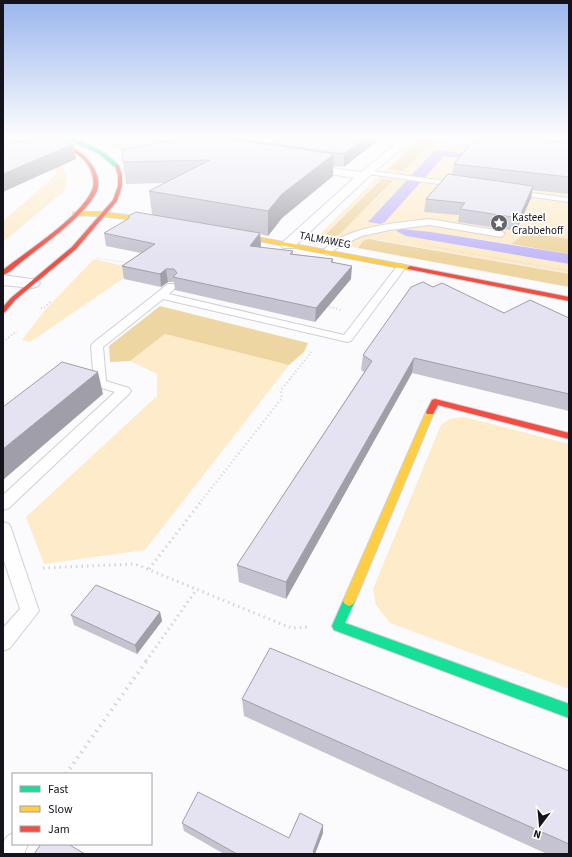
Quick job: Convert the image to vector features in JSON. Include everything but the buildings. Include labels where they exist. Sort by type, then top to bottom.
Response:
[{"type":"street","points":[[3,273],[76,214],[90,199],[95,190],[95,178]]},
{"type":"street","points":[[3,311],[13,299],[74,248],[88,233],[101,214],[115,200],[120,191],[120,178]]},
{"type":"street","points":[[288,245],[361,178]]},
{"type":"street","points":[[76,214],[101,214],[165,222]]},
{"type":"street","name":"TALMAWEG","points":[[218,232],[569,299]]},
{"type":"street","points":[[3,280],[32,283]]},
{"type":"street","points":[[569,436],[435,402],[338,626],[569,711]]},
{"type":"lane","points":[[406,178],[471,187]]},
{"type":"lane","points":[[501,191],[569,200]]},
{"type":"lane","points":[[327,252],[337,244],[359,234],[389,227],[429,222],[501,234]]},
{"type":"lane","points":[[160,295],[347,339],[401,266]]},
{"type":"lane","points":[[3,504],[124,391],[100,383],[96,346],[172,286]]},
{"type":"lane","points":[[3,528],[15,569],[30,611],[3,642]]},
{"type":"lane","points":[[9,854],[15,845]]},
{"type":"path","points":[[91,257],[134,264]]},
{"type":"path","points":[[318,305],[365,315]]},
{"type":"path","points":[[149,570],[282,398],[281,390],[326,334]]},
{"type":"path","points":[[15,569],[135,564],[291,628],[338,626]]},
{"type":"path","points":[[67,773],[197,589]]},
{"type":"shaded area","points":[[52,178],[67,178],[63,192],[3,242],[3,221]]},
{"type":"shaded area","points":[[377,178],[409,178],[368,222],[423,178],[569,178],[569,239],[527,232],[511,244],[431,232],[406,236],[569,264],[569,274],[379,240],[367,241],[362,243],[358,248],[569,288],[314,240]]},
{"type":"shaded area","points":[[409,178],[424,178],[385,222],[381,224],[368,222]]},
{"type":"shaded area","points":[[382,179],[393,180],[339,235],[332,236],[326,234]]},
{"type":"shaded area","points":[[401,229],[431,232],[569,254],[569,264],[406,236],[396,231]]},
{"type":"shaded area","points":[[527,232],[569,239],[569,254],[511,244]]},
{"type":"shaded area","points":[[369,239],[569,274],[569,287],[358,248],[363,241]]},
{"type":"shaded area","points":[[94,259],[137,269],[30,342],[22,340],[45,310]]},
{"type":"shaded area","points":[[160,306],[308,343],[304,352],[289,365],[165,334],[130,361],[110,362],[109,346]]},
{"type":"shaded area","points":[[165,334],[289,365],[145,550],[44,564],[26,517],[157,396],[157,374],[130,361]]},
{"type":"shaded area","points":[[464,417],[569,444],[569,689],[390,623],[376,605],[373,589],[441,425],[450,419]]},
{"type":"traffic: fast","points":[[349,601],[338,626],[569,711]]},
{"type":"traffic: slow","points":[[75,214],[101,214],[159,221]]},
{"type":"traffic: slow","points":[[230,234],[410,268]]},
{"type":"traffic: slow","points":[[349,601],[430,412]]},
{"type":"traffic: jam","points":[[3,273],[54,234],[80,210],[90,199],[95,189],[95,178]]},
{"type":"traffic: jam","points":[[3,311],[13,299],[74,248],[115,200],[120,186],[120,178]]},
{"type":"traffic: jam","points":[[410,268],[569,299]]},
{"type":"traffic: jam","points":[[430,412],[435,402],[569,436]]},
{"type":"place","name":"Kasteel Crabbehoff","points":[[499,223]]}]
